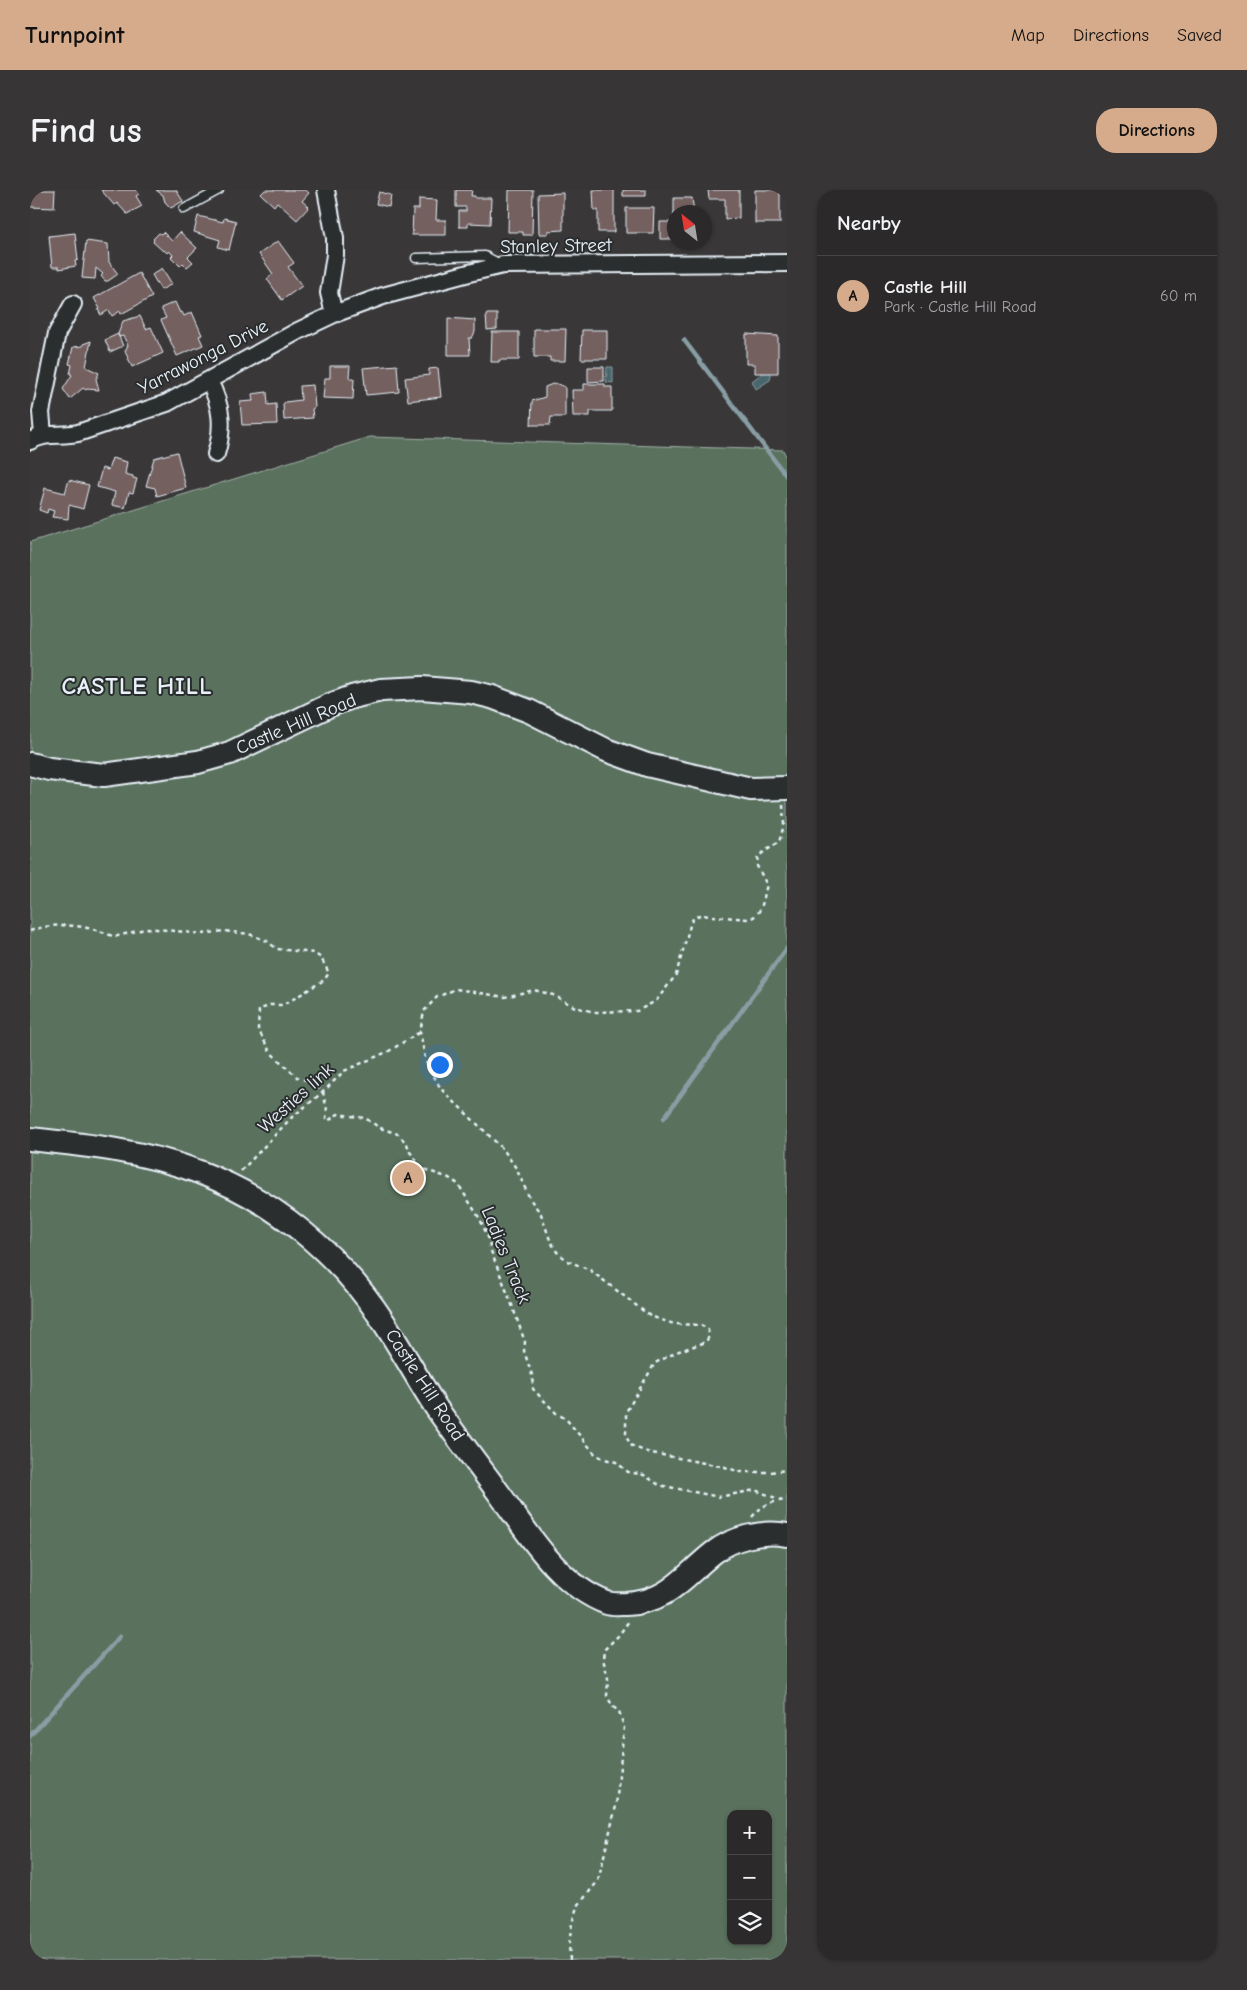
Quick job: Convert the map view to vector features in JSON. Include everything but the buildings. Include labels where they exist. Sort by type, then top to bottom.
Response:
[{"type":"main road","name":"Castle Hill Road","points":[[30,764],[50,769],[104,775],[198,762],[230,753],[330,705],[352,697],[381,690],[422,688],[455,690],[492,697],[529,711],[606,750],[648,765],[751,789],[784,789]]},
{"type":"main road","name":"Castle Hill Road","points":[[30,1138],[103,1147],[159,1159],[200,1172],[267,1204],[305,1234],[343,1271],[382,1320],[438,1410],[531,1537],[564,1576],[582,1591],[610,1605],[643,1603],[674,1587],[713,1552],[734,1540],[757,1534],[787,1535]]},
{"type":"street","points":[[326,190],[334,238],[335,255],[329,293],[334,314]]},
{"type":"street","name":"Stanley Street","points":[[334,314],[383,296],[503,265],[787,264]]},
{"type":"street","points":[[37,438],[57,333],[73,304]]},
{"type":"street","name":"Yarrawonga Drive","points":[[37,438],[78,433],[167,403],[298,331],[334,314]]},
{"type":"street","points":[[209,381],[216,394],[222,418],[221,436],[216,454]]},
{"type":"lane","points":[[184,209],[219,190]]},
{"type":"lane","points":[[416,258],[485,256],[503,265]]},
{"type":"path","points":[[784,789],[784,825],[779,842],[758,856],[757,866],[767,885],[759,913],[755,918],[748,920],[700,915],[694,917],[676,975],[656,1001],[637,1011],[594,1012],[575,1007],[553,995],[534,990],[505,997],[456,989],[438,997],[424,1010],[420,1032],[426,1062],[441,1089],[503,1149],[516,1168],[530,1199],[541,1214],[556,1252],[568,1261],[590,1270],[650,1316],[674,1324],[701,1325],[708,1330],[709,1336],[706,1342],[665,1357],[655,1363],[648,1372],[626,1412],[626,1437],[632,1446],[647,1452],[725,1467],[740,1472],[787,1470]]},
{"type":"path","points":[[30,931],[40,927],[70,925],[104,932],[114,937],[148,928],[202,934],[224,931],[249,934],[267,941],[277,949],[314,953],[321,958],[329,973],[324,980],[282,1004],[270,1005],[259,1010],[258,1029],[270,1052],[297,1077],[314,1083],[323,1092]]},
{"type":"path","name":"Westies link","points":[[230,1186],[249,1161],[290,1118],[323,1092],[344,1071],[389,1052],[420,1032]]},
{"type":"path","name":"Ladies Track","points":[[323,1092],[328,1110],[326,1118],[328,1121],[338,1114],[364,1118],[380,1128],[398,1134],[423,1168],[449,1178],[458,1184],[470,1202],[488,1237],[490,1251],[512,1305],[524,1342],[524,1351],[532,1376],[533,1389],[556,1413],[566,1419],[596,1455],[616,1462],[628,1472],[644,1475],[659,1485],[718,1497],[755,1490],[781,1500]]},
{"type":"path","points":[[570,1960],[569,1944],[572,1923],[577,1907],[598,1881],[616,1806],[624,1727],[619,1711],[613,1707],[607,1696],[608,1678],[603,1659],[604,1650],[619,1635],[643,1603]]},
{"type":"green space","name":"CASTLE HILL","points":[[370,437],[783,450],[787,458],[787,1960],[30,1960],[30,542]]},
{"type":"water","points":[[607,367],[613,367],[613,383],[606,382]]},
{"type":"water","points":[[772,371],[770,380],[756,389],[752,381],[764,372]]},
{"type":"waterway","points":[[684,340],[787,477]]},
{"type":"waterway","points":[[664,1118],[787,948]]},
{"type":"waterway","points":[[30,1736],[120,1636]]},
{"type":"place","name":"Castle Hill","points":[[408,1178]]},
{"type":"district","name":"CASTLE HILL","points":[[137,686]]}]
